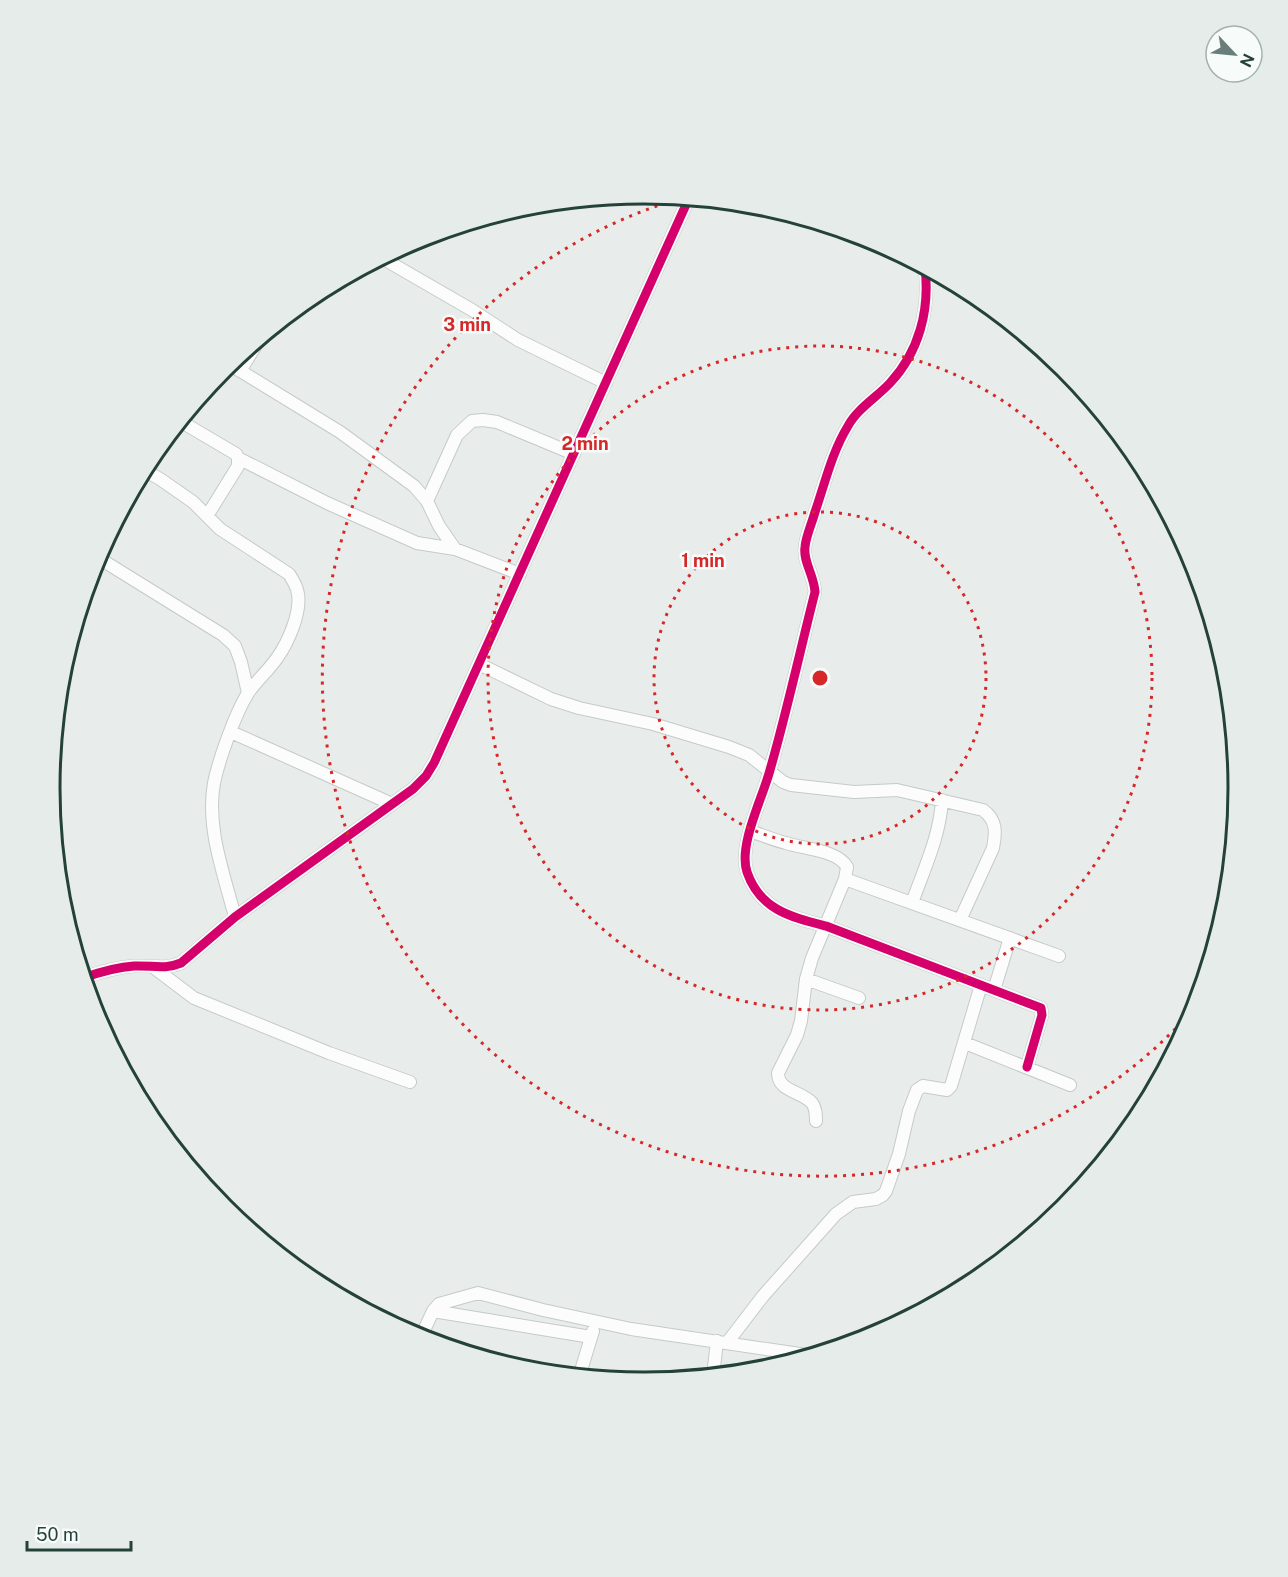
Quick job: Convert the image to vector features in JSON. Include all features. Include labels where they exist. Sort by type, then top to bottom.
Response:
[{"type":"street","points":[[91,975],[123,967],[170,968],[181,963],[235,917],[413,789],[426,776],[434,763],[685,206]]},
{"type":"street","points":[[391,263],[472,310],[518,340],[606,383]]},
{"type":"street","points":[[926,278],[927,289],[920,335],[900,371],[848,425],[832,459],[815,513],[805,548],[805,558],[815,580],[815,591],[770,771],[750,831],[746,850],[746,870],[755,889],[781,913],[826,926],[1037,1006],[1042,1011],[1042,1015],[1027,1067]]},
{"type":"street","points":[[246,361],[240,371],[340,432],[414,486],[427,501],[439,526],[455,549]]},
{"type":"street","points":[[427,501],[457,435],[472,421],[498,422],[574,454]]},
{"type":"street","points":[[187,425],[236,454],[238,458],[327,503],[417,543],[455,549],[520,574]]},
{"type":"street","points":[[207,516],[238,466],[238,458]]},
{"type":"street","points":[[152,474],[193,502],[220,529],[289,574],[295,583],[298,595],[297,612],[289,637],[278,657],[248,693],[224,749],[214,782],[212,806],[214,831],[235,917]]},
{"type":"street","points":[[105,562],[223,635],[234,646],[241,662],[248,693]]},
{"type":"street","points":[[479,664],[552,699],[579,708],[653,724],[729,747],[749,755],[790,785],[854,792],[892,789],[983,810],[994,821],[996,830],[993,848],[960,920]]},
{"type":"street","points":[[231,732],[392,804]]},
{"type":"street","points":[[912,903],[938,832],[942,800]]},
{"type":"street","points":[[750,831],[788,844],[820,851],[841,859],[847,867],[845,879],[812,958],[806,979],[797,1035],[778,1073],[778,1078],[786,1088],[811,1101],[816,1121]]},
{"type":"street","points":[[845,879],[1059,956]]},
{"type":"street","points":[[994,990],[1010,938]]},
{"type":"street","points":[[153,967],[194,998],[329,1053],[410,1082]]},
{"type":"street","points":[[806,979],[859,999]]},
{"type":"street","points":[[714,1368],[722,1342],[836,1214],[853,1202],[876,1198],[884,1194],[899,1154],[914,1095],[923,1086],[950,1089],[981,985]]},
{"type":"street","points":[[965,1043],[1071,1085]]},
{"type":"street","points":[[424,1329],[433,1311],[440,1304],[478,1293],[631,1329],[794,1353]]},
{"type":"street","points":[[433,1311],[591,1337]]},
{"type":"street","points":[[581,1369],[596,1321]]},
{"type":"cycle path","points":[[91,976],[121,967],[163,967],[181,963],[235,917],[413,789],[426,776],[434,763],[685,206]]},
{"type":"cycle path","points":[[926,277],[924,315],[915,344],[900,371],[857,414],[842,436],[808,534],[805,553],[815,592],[767,781],[748,835],[745,861],[753,885],[760,895],[778,910],[1041,1008],[1042,1015],[1027,1067]]}]
